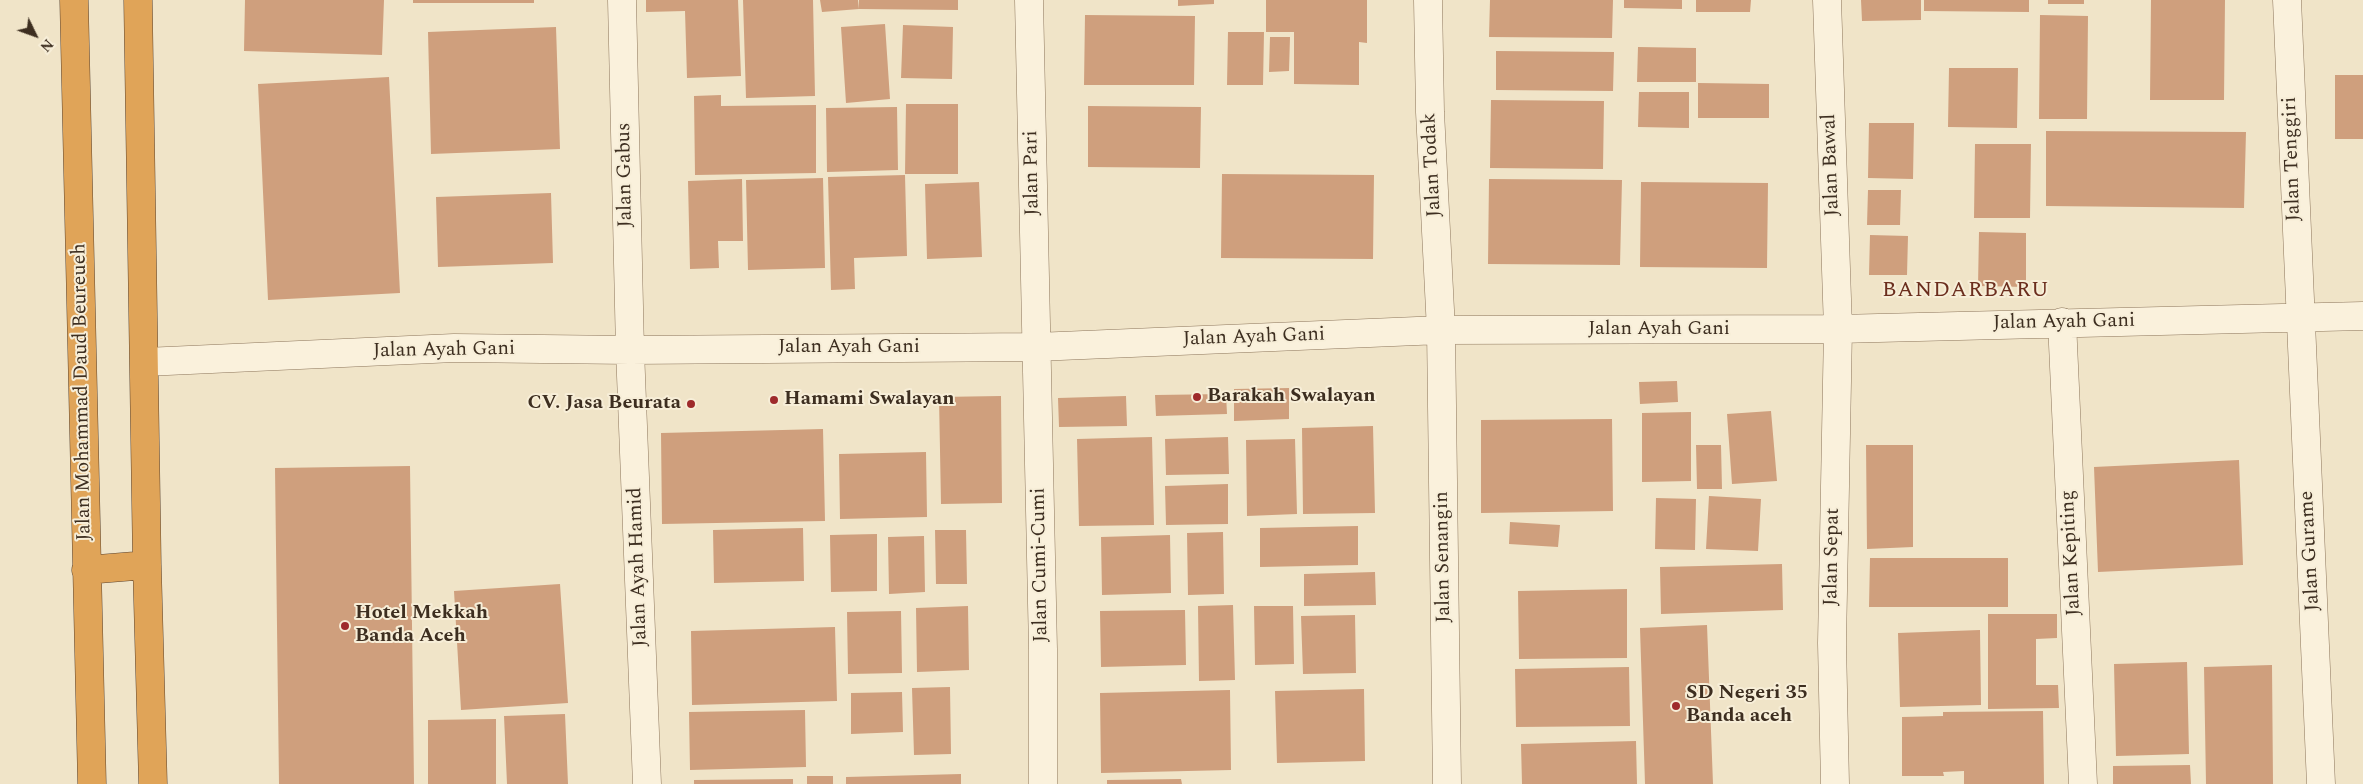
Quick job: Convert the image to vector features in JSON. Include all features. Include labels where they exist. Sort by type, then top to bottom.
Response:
[{"type":"highway","name":"Jalan Mohammad Daud Beureueh","points":[[74,0],[92,784]]},
{"type":"highway","points":[[138,0],[146,362],[147,565],[153,784]]},
{"type":"highway","points":[[86,570],[147,565]]},
{"type":"street","name":"Jalan Gabus","points":[[622,0],[630,350]]},
{"type":"street","name":"Jalan Pari","points":[[1029,0],[1036,346]]},
{"type":"street","name":"Jalan Todak","points":[[1428,0],[1430,112],[1441,330]]},
{"type":"street","name":"Jalan Bawal","points":[[1827,0],[1838,329]]},
{"type":"street","name":"Jalan Tenggiri","points":[[2287,0],[2299,319]]},
{"type":"street","name":"Jalan Ayah Gani","points":[[146,362],[454,348],[630,350],[1036,346],[1441,330],[1838,329],[2363,316]]},
{"type":"street","name":"Jalan Gurame","points":[[2299,319],[2321,784]]},
{"type":"street","name":"Jalan Kepiting","points":[[2062,322],[2083,784]]},
{"type":"street","name":"Jalan Sepat","points":[[1835,784],[1832,643],[1838,329]]},
{"type":"street","name":"Jalan Senangin","points":[[1441,330],[1446,784]]},
{"type":"street","name":"Jalan Cumi-Cumi","points":[[1036,346],[1043,649],[1043,784]]},
{"type":"street","name":"Jalan Ayah Hamid","points":[[630,350],[647,784]]},
{"type":"building","points":[[245,0],[384,0],[382,55],[244,51]]},
{"type":"building","points":[[413,0],[534,0],[534,3],[413,3]]},
{"type":"building","points":[[646,0],[738,0],[741,76],[687,78],[685,11],[646,12]]},
{"type":"building","points":[[743,0],[813,0],[815,96],[746,98]]},
{"type":"building","points":[[820,0],[858,0],[859,9],[822,12]]},
{"type":"building","points":[[859,0],[958,0],[958,10],[859,9]]},
{"type":"building","points":[[1178,0],[1214,0],[1214,4],[1178,6]]},
{"type":"building","points":[[1266,0],[1367,0],[1367,43],[1359,42],[1359,85],[1294,84],[1294,32],[1266,32]]},
{"type":"building","points":[[1490,0],[1613,0],[1612,38],[1489,37]]},
{"type":"building","points":[[1624,0],[1682,0],[1682,9],[1624,8]]},
{"type":"building","points":[[1696,0],[1751,0],[1750,12],[1696,12]]},
{"type":"building","points":[[1861,0],[1921,0],[1921,20],[1862,21]]},
{"type":"building","points":[[1924,0],[2029,0],[2029,12],[1924,11]]},
{"type":"building","points":[[2048,0],[2084,0],[2084,4],[2048,4]]},
{"type":"building","points":[[2151,0],[2225,0],[2224,100],[2150,100]]},
{"type":"building","points":[[1085,15],[1195,16],[1194,85],[1084,85]]},
{"type":"building","points":[[2040,15],[2088,16],[2087,119],[2039,119]]},
{"type":"building","points":[[885,24],[890,99],[846,103],[841,27]]},
{"type":"building","points":[[903,25],[953,27],[952,79],[901,78]]},
{"type":"building","points":[[556,27],[560,149],[431,154],[428,32]]},
{"type":"building","points":[[1228,32],[1264,32],[1263,85],[1227,85]]},
{"type":"building","points":[[1270,37],[1290,37],[1289,71],[1269,72]]},
{"type":"building","points":[[1638,47],[1696,48],[1696,82],[1637,82]]},
{"type":"building","points":[[1496,51],[1614,52],[1613,91],[1496,90]]},
{"type":"building","points":[[1949,68],[2018,68],[2017,128],[1948,127]]},
{"type":"building","points":[[2335,75],[2363,75],[2363,139],[2335,139]]},
{"type":"building","points":[[389,77],[400,293],[268,300],[258,84]]},
{"type":"building","points":[[1698,83],[1769,84],[1769,118],[1698,118]]},
{"type":"building","points":[[1639,92],[1689,92],[1689,128],[1638,127]]},
{"type":"building","points":[[721,95],[721,106],[816,105],[816,173],[695,175],[694,96]]},
{"type":"building","points":[[1491,100],[1604,101],[1603,169],[1490,168]]},
{"type":"building","points":[[906,104],[958,104],[958,174],[905,174]]},
{"type":"building","points":[[1088,106],[1201,107],[1200,168],[1088,167]]},
{"type":"building","points":[[897,107],[898,170],[827,172],[826,108]]},
{"type":"building","points":[[1869,123],[1914,123],[1913,179],[1868,178]]},
{"type":"building","points":[[2046,131],[2246,132],[2244,208],[2046,206]]},
{"type":"building","points":[[1975,144],[2031,144],[2030,218],[1974,218]]},
{"type":"building","points":[[1222,174],[1374,175],[1373,259],[1221,258]]},
{"type":"building","points":[[905,175],[907,256],[854,258],[855,289],[831,290],[828,177]]},
{"type":"building","points":[[823,178],[825,268],[748,270],[746,180]]},
{"type":"building","points":[[742,179],[743,241],[718,241],[719,268],[690,269],[688,181]]},
{"type":"building","points":[[1489,179],[1622,180],[1620,265],[1488,264]]},
{"type":"building","points":[[979,182],[982,257],[927,259],[925,184]]},
{"type":"building","points":[[1641,182],[1768,183],[1767,268],[1640,267]]},
{"type":"building","points":[[1868,190],[1901,190],[1900,225],[1867,225]]},
{"type":"building","points":[[551,193],[553,263],[438,267],[436,197]]},
{"type":"building","points":[[1979,232],[2026,233],[2026,287],[1978,286]]},
{"type":"building","points":[[1870,235],[1908,236],[1907,275],[1869,275]]},
{"type":"building","points":[[1677,381],[1678,402],[1640,404],[1639,382]]},
{"type":"building","points":[[1289,388],[1289,419],[1234,421],[1234,389]]},
{"type":"building","points":[[1226,394],[1227,414],[1156,416],[1155,395]]},
{"type":"building","points":[[1001,396],[1002,503],[941,504],[939,397]]},
{"type":"building","points":[[1126,396],[1127,426],[1059,427],[1058,398]]},
{"type":"building","points":[[1771,411],[1777,481],[1732,484],[1727,414]]},
{"type":"building","points":[[1691,412],[1691,481],[1642,482],[1642,413]]},
{"type":"building","points":[[1612,419],[1613,511],[1481,513],[1481,420]]},
{"type":"building","points":[[1373,426],[1375,513],[1303,514],[1302,428]]},
{"type":"building","points":[[823,429],[825,521],[662,524],[661,433]]},
{"type":"building","points":[[1152,437],[1154,525],[1079,526],[1077,439]]},
{"type":"building","points":[[1228,437],[1229,474],[1166,475],[1165,439]]},
{"type":"building","points":[[1295,439],[1297,514],[1247,516],[1246,440]]},
{"type":"building","points":[[1696,445],[1721,445],[1722,489],[1697,489]]},
{"type":"building","points":[[1866,445],[1913,445],[1913,547],[1867,549]]},
{"type":"building","points":[[926,452],[927,517],[840,519],[839,454]]},
{"type":"building","points":[[2239,460],[2243,565],[2098,572],[2094,467]]},
{"type":"building","name":"Hotel Mekkah Banda Aceh","points":[[410,466],[414,784],[279,784],[275,468]]},
{"type":"building","points":[[1228,484],[1228,524],[1166,525],[1165,486]]},
{"type":"building","points":[[1709,496],[1761,499],[1758,551],[1706,549]]},
{"type":"building","points":[[1656,498],[1696,499],[1695,550],[1655,549]]},
{"type":"building","points":[[1510,522],[1560,525],[1558,547],[1509,544]]},
{"type":"building","points":[[1358,526],[1358,565],[1260,567],[1260,528]]},
{"type":"building","points":[[803,528],[804,581],[714,583],[713,530]]},
{"type":"building","points":[[935,530],[966,530],[967,584],[936,584]]},
{"type":"building","points":[[1223,532],[1224,594],[1188,595],[1187,533]]},
{"type":"building","points":[[877,534],[877,591],[831,592],[830,535]]},
{"type":"building","points":[[1170,535],[1171,593],[1102,595],[1101,537]]},
{"type":"building","points":[[924,536],[925,592],[889,594],[888,537]]},
{"type":"building","points":[[1870,558],[2008,558],[2008,607],[1869,607]]},
{"type":"building","points":[[1782,564],[1783,610],[1661,614],[1660,567]]},
{"type":"building","points":[[1375,572],[1376,605],[1304,606],[1304,574]]},
{"type":"building","points":[[560,584],[568,703],[461,710],[454,591]]},
{"type":"building","points":[[1627,589],[1627,658],[1519,659],[1518,591]]},
{"type":"building","points":[[1233,605],[1235,680],[1199,681],[1198,606]]},
{"type":"building","points":[[968,606],[969,670],[917,672],[916,608]]},
{"type":"building","points":[[1254,606],[1293,606],[1294,664],[1255,665]]},
{"type":"building","points":[[1185,610],[1186,665],[1101,667],[1100,611]]},
{"type":"building","points":[[901,611],[902,673],[848,674],[847,612]]},
{"type":"building","points":[[1988,614],[2057,614],[2057,638],[2036,639],[2036,685],[2058,685],[2059,708],[1988,709]]},
{"type":"building","points":[[1355,615],[1356,673],[1303,674],[1301,616]]},
{"type":"building","name":"SD Negeri 35 Banda aceh","points":[[1707,625],[1713,784],[1645,784],[1640,628]]},
{"type":"building","points":[[835,627],[837,701],[692,705],[691,631]]},
{"type":"building","points":[[1980,630],[1981,705],[1900,707],[1898,633]]},
{"type":"building","points":[[2187,662],[2189,754],[2116,756],[2114,664]]},
{"type":"building","points":[[2272,665],[2273,784],[2206,784],[2204,667]]},
{"type":"building","points":[[1629,667],[1630,726],[1516,727],[1515,669]]},
{"type":"building","points":[[950,687],[951,754],[914,755],[912,688]]},
{"type":"building","points":[[1364,689],[1365,761],[1277,763],[1275,691]]},
{"type":"building","points":[[1230,690],[1231,770],[1101,773],[1100,693]]},
{"type":"building","points":[[902,692],[903,732],[851,734],[851,693]]},
{"type":"building","points":[[805,710],[806,767],[690,770],[689,712]]},
{"type":"building","points":[[2043,711],[2044,784],[1964,784],[1964,771],[1943,772],[1944,776],[1902,776],[1902,717],[1943,716],[1943,712]]},
{"type":"building","points":[[565,714],[568,784],[507,784],[504,716]]},
{"type":"building","points":[[496,719],[496,784],[428,784],[428,720]]},
{"type":"building","points":[[1636,741],[1637,784],[1522,784],[1521,744]]},
{"type":"building","points":[[2190,765],[2191,784],[2113,784],[2113,766]]},
{"type":"building","points":[[961,774],[961,784],[846,784],[846,777]]},
{"type":"building","points":[[807,776],[833,776],[833,784],[807,784]]},
{"type":"building","points":[[793,779],[793,784],[694,784],[694,780]]},
{"type":"building","points":[[1181,779],[1182,784],[1107,784],[1107,780]]},
{"type":"place","name":"Barakah Swalayan","points":[[1197,397]]},
{"type":"place","name":"Hamami Swalayan","points":[[774,400]]},
{"type":"place","name":"CV. Jasa Beurata","points":[[691,404]]},
{"type":"place","name":"Hotel Mekkah Banda Aceh","points":[[345,626]]},
{"type":"place","name":"SD Negeri 35 Banda aceh","points":[[1676,706]]},
{"type":"district","name":"BANDARBARU","points":[[1966,292]]}]
